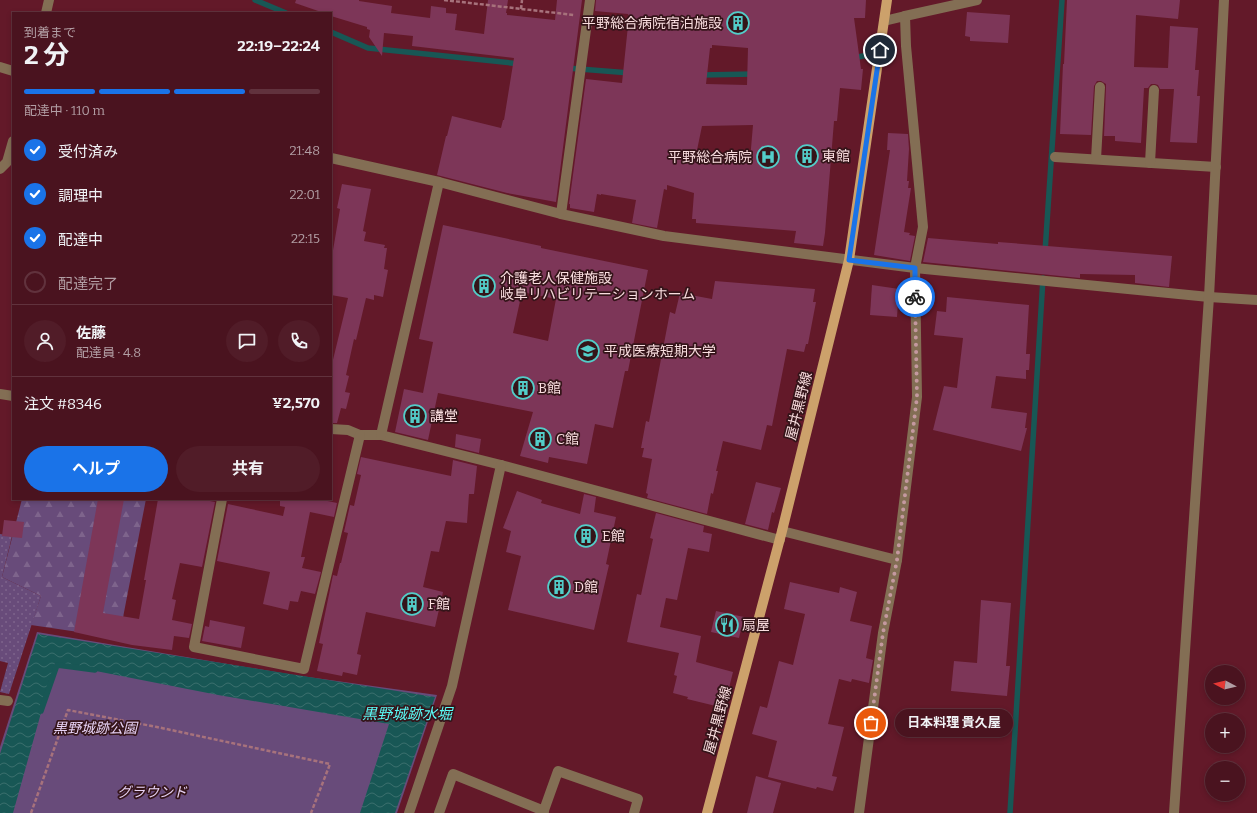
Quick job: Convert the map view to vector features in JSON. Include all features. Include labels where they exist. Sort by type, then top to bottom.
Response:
[{"type":"main road","name":"屋井黒野線","points":[[707,813],[781,535],[849,260],[887,0]]},
{"type":"street","points":[[46,12],[49,0]]},
{"type":"street","points":[[561,214],[590,0]]},
{"type":"street","points":[[884,21],[978,0]]},
{"type":"street","points":[[1174,813],[1209,298],[1224,0]]},
{"type":"street","points":[[859,813],[883,633],[897,560],[917,397],[915,268],[923,227],[906,46],[905,16]]},
{"type":"street","points":[[0,67],[12,71]]},
{"type":"street","points":[[1096,159],[1100,88]]},
{"type":"street","points":[[1150,163],[1154,90]]},
{"type":"street","points":[[0,169],[7,162],[12,144]]},
{"type":"street","points":[[1055,156],[1216,167]]},
{"type":"street","points":[[332,158],[439,182],[561,214],[664,236],[915,268],[1209,298],[1257,300]]},
{"type":"street","points":[[380,436],[439,182]]},
{"type":"street","points":[[0,394],[12,396]]},
{"type":"street","points":[[332,429],[348,430],[360,435],[380,436],[781,535],[897,560]]},
{"type":"street","points":[[222,500],[194,647],[304,669],[360,435]]},
{"type":"street","points":[[409,813],[452,686],[501,465]]},
{"type":"street","points":[[439,813],[452,774],[543,812],[558,771],[638,799],[634,813]]},
{"type":"path","points":[[444,0],[588,16]]},
{"type":"path","points":[[521,8],[522,0]]},
{"type":"path","points":[[31,813],[68,710],[157,727],[330,764],[311,813]]},
{"type":"green space","points":[[22,500],[146,500],[119,638],[31,625],[41,596],[2,577]]},
{"type":"green space","points":[[0,534],[12,536],[2,577],[41,596],[9,694],[0,692],[8,663],[0,661]]},
{"type":"green space","name":"黒野城跡公園","points":[[37,632],[294,675],[437,695],[397,813],[0,813],[0,747]]},
{"type":"water","name":"黒野城跡水堀","points":[[38,634],[435,697],[395,813],[360,813],[389,724],[218,695],[55,663],[13,813],[0,813],[0,754]]},
{"type":"building","points":[[296,0],[359,0],[392,6],[391,13],[430,18],[431,6],[446,8],[446,13],[457,14],[455,30],[484,34],[488,0],[508,0],[507,15],[555,20],[557,0],[582,0],[556,202],[507,193],[437,175],[452,116],[501,128],[504,120],[514,58],[412,46],[413,36],[384,33],[382,56],[369,37],[370,30],[367,29],[367,27],[332,16],[332,12],[321,12],[295,3]]},
{"type":"building","points":[[596,0],[866,0],[865,18],[854,18],[861,69],[863,69],[861,90],[840,88],[837,121],[834,121],[823,246],[794,243],[796,231],[696,223],[696,219],[692,219],[694,193],[667,185],[667,190],[664,189],[657,228],[632,223],[636,200],[597,194],[594,212],[570,208],[569,204],[586,79],[622,83],[629,16],[628,14],[595,11]],"holes":[[[712,45],[748,48],[747,85],[706,84],[710,48],[712,48]],[[753,125],[750,160],[696,155],[702,126]]]},
{"type":"building","points":[[1067,0],[1180,0],[1178,19],[1136,15],[1134,67],[1168,68],[1170,26],[1198,28],[1195,70],[1199,70],[1197,96],[1200,96],[1197,143],[1170,142],[1174,89],[1160,89],[1158,85],[1155,84],[1151,84],[1148,88],[1144,88],[1141,143],[1115,141],[1115,136],[1104,136],[1106,84],[1101,81],[1097,81],[1094,86],[1091,135],[1060,134]]},
{"type":"building","points":[[967,12],[1010,15],[1008,43],[970,41],[970,37],[965,36]]},
{"type":"building","points":[[888,133],[908,134],[909,149],[907,181],[909,181],[908,188],[911,188],[904,232],[915,236],[910,261],[874,255],[890,150],[887,150]]},
{"type":"building","points":[[342,184],[371,189],[363,231],[366,232],[364,241],[385,245],[384,248],[387,248],[384,269],[388,270],[383,297],[374,295],[374,300],[366,298],[356,340],[354,339],[346,375],[349,376],[345,392],[350,393],[346,409],[341,408],[337,423],[332,423],[332,364],[348,298],[332,295],[332,256],[340,209],[337,208]]},
{"type":"building","name":"平成医療短期大学","points":[[443,225],[541,246],[541,248],[648,270],[628,371],[625,371],[613,428],[595,424],[587,464],[549,457],[548,463],[520,456],[533,412],[438,393],[428,440],[395,432],[404,389],[423,393],[433,342],[419,339]],"holes":[[[522,292],[556,299],[548,341],[513,333]]]},
{"type":"building","points":[[928,238],[1172,256],[1169,287],[1135,283],[1135,275],[1080,274],[1080,278],[923,262]]},
{"type":"building","points":[[715,281],[815,289],[813,302],[816,302],[808,344],[806,344],[804,352],[787,349],[772,426],[767,425],[761,450],[723,441],[716,471],[718,471],[713,494],[711,493],[707,514],[647,498],[648,494],[646,493],[652,459],[642,457],[644,448],[641,448],[646,421],[649,422],[670,312],[675,314],[680,293],[712,299]]},
{"type":"building","points":[[872,285],[899,289],[897,317],[870,315]]},
{"type":"building","points":[[947,297],[1029,305],[1026,354],[1030,354],[1029,370],[1026,370],[1026,379],[996,376],[991,408],[1027,413],[1025,428],[1027,428],[1021,451],[933,430],[944,386],[957,388],[963,338],[934,335],[937,311],[946,312]]},
{"type":"building","points":[[456,434],[481,439],[479,453],[455,447]]},
{"type":"building","points":[[361,457],[451,476],[453,460],[477,466],[474,494],[469,494],[467,523],[446,521],[439,552],[431,551],[423,587],[443,592],[435,627],[366,612],[357,654],[361,655],[357,675],[343,672],[342,676],[317,671],[323,644],[319,643],[333,575],[337,576],[348,533],[344,532],[350,505],[354,506],[361,475],[357,474]]},
{"type":"building","points":[[756,482],[781,488],[774,513],[772,512],[768,530],[745,524]]},
{"type":"building","points":[[517,491],[542,500],[541,503],[580,514],[584,494],[596,497],[594,512],[616,517],[606,564],[609,565],[594,630],[508,610],[521,556],[506,552],[511,531],[503,528]]},
{"type":"building","points":[[98,500],[124,500],[103,613],[139,619],[158,500],[210,500],[215,502],[202,567],[180,563],[172,599],[176,600],[172,620],[192,624],[189,638],[174,636],[172,650],[132,645],[74,632]]},
{"type":"building","points":[[280,500],[323,500],[337,503],[334,517],[310,512],[301,557],[305,557],[302,568],[321,572],[315,594],[301,591],[298,602],[290,601],[288,610],[263,604],[270,572],[217,561],[228,504],[283,516],[285,507],[280,506]]},
{"type":"building","points":[[656,513],[704,526],[703,532],[712,534],[709,552],[688,548],[677,600],[666,598],[660,627],[701,636],[696,662],[733,672],[724,708],[687,699],[688,697],[673,693],[677,676],[674,675],[679,653],[627,642],[637,594],[641,595],[653,539],[650,538]]},
{"type":"building","points":[[4,520],[24,522],[22,538],[2,536]]},
{"type":"building","points":[[790,582],[839,593],[840,587],[857,592],[850,621],[872,626],[866,658],[873,660],[869,683],[852,679],[851,682],[839,679],[828,724],[844,727],[832,776],[837,777],[833,791],[817,787],[816,789],[768,777],[777,741],[752,734],[760,706],[767,708],[779,661],[793,665],[805,614],[784,609]]},
{"type":"building","points":[[981,600],[1011,603],[1006,666],[1010,666],[1007,696],[951,691],[954,661],[977,663]]},
{"type":"building","name":"扇屋","points":[[716,611],[744,617],[739,638],[711,632]]},
{"type":"building","points":[[210,620],[245,627],[241,648],[202,641],[205,626],[209,627]]},
{"type":"building","points":[[756,776],[781,783],[773,813],[747,813]]},
{"type":"waterway","points":[[255,0],[284,12]]},
{"type":"waterway","points":[[1045,252],[1062,0]]},
{"type":"waterway","points":[[332,32],[368,48],[521,64]]},
{"type":"waterway","points":[[853,58],[868,55]]},
{"type":"waterway","points":[[567,68],[630,73]]},
{"type":"waterway","points":[[701,75],[754,74]]},
{"type":"waterway","points":[[1010,813],[1043,278]]},
{"type":"waterway","points":[[41,711],[57,665],[95,670]]},
{"type":"way so far","points":[[871,723],[883,633],[897,560],[917,397],[915,297]]},
{"type":"place","name":"平野総合病院宿泊施設","points":[[738,23]]},
{"type":"place","name":"東館","points":[[807,156]]},
{"type":"place","name":"平野総合病院","points":[[768,157]]},
{"type":"place","name":"介護老人保健施設 岐阜リハビリテーションホーム","points":[[484,286]]},
{"type":"place","name":"平成医療短期大学","points":[[588,351]]},
{"type":"place","name":"B館","points":[[523,388]]},
{"type":"place","name":"講堂","points":[[415,416]]},
{"type":"place","name":"C館","points":[[540,439]]},
{"type":"place","name":"E館","points":[[586,536]]},
{"type":"place","name":"D館","points":[[559,587]]},
{"type":"place","name":"F館","points":[[412,604]]},
{"type":"place","name":"扇屋","points":[[727,625]]},
{"type":"place","name":"日本料理 貴久屋","points":[[871,723]]},
{"type":"route","points":[[880,50],[849,260],[915,268],[915,297]]},
{"type":"park label","name":"グラウンド","points":[[152,792]]}]
